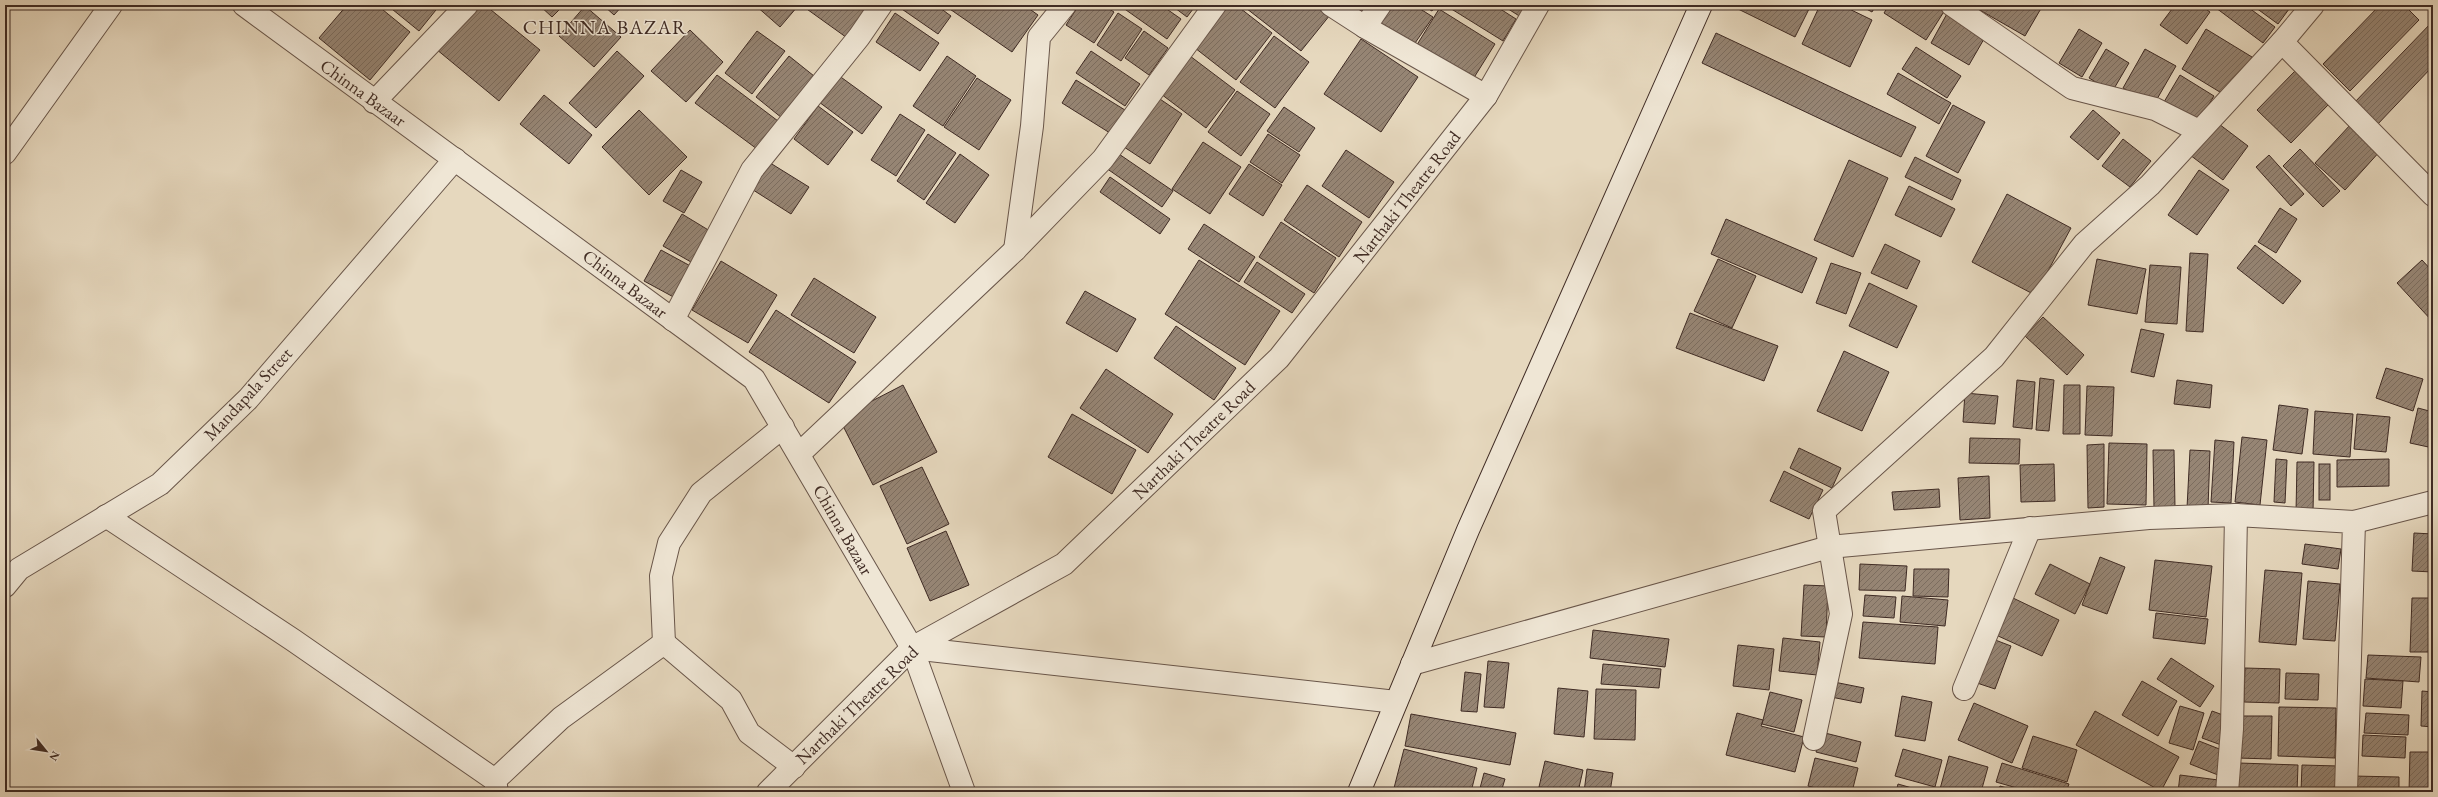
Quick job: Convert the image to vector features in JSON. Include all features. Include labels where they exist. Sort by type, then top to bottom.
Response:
[{"type":"street","points":[[5,153],[111,5]]},
{"type":"street","name":"Chinna Bazaar","points":[[244,5],[374,102],[455,159],[754,379],[912,648],[964,792]]},
{"type":"street","points":[[374,102],[467,5]]},
{"type":"street","points":[[673,320],[752,170],[860,38],[881,5]]},
{"type":"street","points":[[1015,250],[1032,126],[1039,37],[1065,5]]},
{"type":"street","points":[[799,454],[1015,250],[1103,159],[1215,5]]},
{"type":"street","points":[[1331,5],[1366,27],[1486,96]]},
{"type":"street","points":[[1366,27],[1380,5]]},
{"type":"street","name":"Narthaki Theatre Road","points":[[768,792],[912,648],[1064,564],[1279,358],[1486,96],[1538,5]]},
{"type":"street","points":[[1359,792],[1468,530],[1700,5]]},
{"type":"street","points":[[1952,5],[2072,88],[2155,109],[2199,131]]},
{"type":"street","points":[[1814,739],[1841,614],[1824,511],[1994,357],[2084,244],[2150,185],[2282,42],[2313,5]]},
{"type":"street","points":[[2282,42],[2433,195]]},
{"type":"street","name":"Mandapala Street","points":[[5,586],[19,569],[160,484],[248,399],[455,159]]},
{"type":"street","points":[[782,428],[700,493],[669,543],[662,576],[664,643],[731,700],[749,733],[794,767]]},
{"type":"street","points":[[1412,664],[1829,546],[2149,518],[2236,515],[2354,522],[2433,502]]},
{"type":"street","points":[[2227,792],[2233,714],[2236,515]]},
{"type":"street","points":[[106,516],[293,640],[496,786],[561,718],[664,643]]},
{"type":"street","points":[[2346,792],[2354,522]]},
{"type":"street","points":[[1964,689],[2030,528]]},
{"type":"street","points":[[912,648],[1396,702]]},
{"type":"building","points":[[347,5],[377,5],[410,32],[370,80],[319,38]]},
{"type":"building","points":[[387,5],[440,5],[419,31]]},
{"type":"building","points":[[472,5],[485,5],[540,50],[499,101],[436,49]]},
{"type":"building","points":[[539,5],[564,5],[552,17]]},
{"type":"building","points":[[603,5],[623,5],[614,15]]},
{"type":"building","points":[[755,5],[798,5],[798,6],[780,27]]},
{"type":"building","points":[[806,5],[875,5],[850,40],[804,7]]},
{"type":"building","points":[[896,5],[936,5],[951,16],[938,34]]},
{"type":"building","points":[[944,5],[1024,5],[1038,15],[1012,52]]},
{"type":"building","points":[[1079,5],[1103,5],[1114,12],[1094,43],[1066,25]]},
{"type":"building","points":[[1119,5],[1161,5],[1181,19],[1167,39]]},
{"type":"building","points":[[1171,5],[1196,5],[1187,17]]},
{"type":"building","points":[[1228,5],[1236,5],[1272,33],[1236,80],[1195,48]]},
{"type":"building","points":[[1242,5],[1317,5],[1330,15],[1301,51]]},
{"type":"building","points":[[1339,5],[1375,5],[1363,22]]},
{"type":"building","points":[[1384,5],[1414,5],[1433,17],[1413,46],[1374,21]]},
{"type":"building","points":[[1422,5],[1436,5],[1432,11]]},
{"type":"building","points":[[1445,5],[1494,5],[1516,19],[1503,41]]},
{"type":"building","points":[[1502,5],[1532,5],[1524,19]]},
{"type":"building","points":[[1735,5],[1811,5],[1795,37],[1734,7]]},
{"type":"building","points":[[1820,5],[1841,5],[1872,20],[1850,67],[1802,44]]},
{"type":"building","points":[[1859,5],[1876,5],[1872,12]]},
{"type":"building","points":[[1889,5],[1938,5],[1945,10],[1926,40],[1884,13]]},
{"type":"building","points":[[1971,5],[2043,5],[2025,36]]},
{"type":"building","points":[[2175,5],[2200,5],[2210,12],[2187,44],[2160,25]]},
{"type":"building","points":[[2212,5],[2245,5],[2275,27],[2263,43]]},
{"type":"building","points":[[2252,5],[2292,5],[2278,24]]},
{"type":"building","points":[[2380,5],[2404,5],[2419,20],[2350,91],[2323,64]]},
{"type":"building","points":[[585,6],[621,37],[594,67],[559,36]]},
{"type":"building","points":[[1439,9],[1495,44],[1470,84],[1415,48]]},
{"type":"building","points":[[1949,10],[1988,32],[1969,65],[1931,43]]},
{"type":"building","points":[[895,13],[939,43],[920,71],[876,42]]},
{"type":"building","points":[[1118,13],[1142,29],[1121,61],[1097,45]]},
{"type":"building","points":[[2433,21],[2433,66],[2376,126],[2353,104]]},
{"type":"building","points":[[2079,29],[2102,43],[2082,77],[2059,63]]},
{"type":"building","points":[[2206,29],[2252,57],[2228,97],[2182,69]]},
{"type":"building","points":[[690,30],[723,62],[686,102],[651,71]]},
{"type":"building","points":[[757,31],[785,51],[752,94],[725,73]]},
{"type":"building","points":[[1144,31],[1168,48],[1149,75],[1125,58]]},
{"type":"building","points":[[1716,33],[1916,127],[1901,157],[1702,63]]},
{"type":"building","points":[[1274,36],[1309,62],[1275,108],[1240,82]]},
{"type":"building","points":[[1361,39],[1418,77],[1381,132],[1324,94]]},
{"type":"building","points":[[1916,47],[1961,76],[1947,98],[1902,69]]},
{"type":"building","points":[[2106,49],[2129,63],[2112,92],[2089,78]]},
{"type":"building","points":[[2145,49],[2176,66],[2153,106],[2123,88]]},
{"type":"building","points":[[617,51],[644,76],[596,128],[569,103]]},
{"type":"building","points":[[1091,51],[1140,84],[1125,106],[1076,73]]},
{"type":"building","points":[[789,56],[814,76],[782,118],[756,97]]},
{"type":"building","points":[[947,56],[976,76],[943,126],[913,106]]},
{"type":"building","points":[[1190,56],[1235,90],[1206,128],[1161,94]]},
{"type":"building","points":[[2295,71],[2329,104],[2291,143],[2257,110]]},
{"type":"building","points":[[1898,73],[1951,103],[1939,124],[1887,94]]},
{"type":"building","points":[[717,75],[778,121],[757,149],[695,103]]},
{"type":"building","points":[[838,75],[882,107],[862,134],[819,102]]},
{"type":"building","points":[[2180,75],[2214,96],[2195,127],[2161,107]]},
{"type":"building","points":[[977,78],[1011,100],[979,150],[944,127]]},
{"type":"building","points":[[1076,80],[1125,110],[1110,133],[1062,103]]},
{"type":"building","points":[[1237,91],[1270,114],[1241,156],[1208,132]]},
{"type":"building","points":[[544,95],[592,135],[569,164],[520,124]]},
{"type":"building","points":[[1154,95],[1182,114],[1150,164],[1121,145]]},
{"type":"building","points":[[1953,105],[1985,122],[1958,173],[1926,156]]},
{"type":"building","points":[[818,106],[853,132],[828,165],[794,139]]},
{"type":"building","points":[[1284,107],[1315,128],[1299,152],[1267,131]]},
{"type":"building","points":[[639,110],[687,157],[649,195],[602,147]]},
{"type":"building","points":[[2093,110],[2120,133],[2098,160],[2070,137]]},
{"type":"building","points":[[900,114],[925,130],[896,176],[871,160]]},
{"type":"building","points":[[2215,121],[2248,146],[2223,180],[2190,155]]},
{"type":"building","points":[[2351,124],[2381,150],[2345,190],[2315,163]]},
{"type":"building","points":[[928,134],[956,153],[924,200],[897,181]]},
{"type":"building","points":[[1268,134],[1300,155],[1282,183],[1250,162]]},
{"type":"building","points":[[2123,139],[2151,161],[2130,187],[2102,166]]},
{"type":"building","points":[[1203,142],[1241,167],[1210,214],[1172,189]]},
{"type":"building","points":[[2300,149],[2340,191],[2323,207],[2283,166]]},
{"type":"building","points":[[1346,150],[1394,182],[1369,218],[1322,186]]},
{"type":"building","points":[[1116,152],[1173,191],[1162,207],[1106,168]]},
{"type":"building","points":[[960,154],[989,175],[955,223],[926,203]]},
{"type":"building","points":[[2269,155],[2304,194],[2291,206],[2256,167]]},
{"type":"building","points":[[1915,157],[1961,180],[1952,200],[1905,177]]},
{"type":"building","points":[[1849,160],[1888,178],[1853,257],[1814,240]]},
{"type":"building","points":[[767,161],[809,187],[791,214],[750,188]]},
{"type":"building","points":[[1249,164],[1282,185],[1263,216],[1229,194]]},
{"type":"building","points":[[681,170],[702,182],[684,213],[663,201]]},
{"type":"building","points":[[2199,170],[2229,190],[2197,235],[2168,215]]},
{"type":"building","points":[[1110,177],[1170,219],[1160,234],[1100,192]]},
{"type":"building","points":[[1307,185],[1362,222],[1339,257],[1284,220]]},
{"type":"building","points":[[1909,186],[1955,209],[1941,237],[1895,215]]},
{"type":"building","points":[[2007,194],[2071,228],[2035,295],[1972,262]]},
{"type":"building","points":[[2280,208],[2297,219],[2276,253],[2258,242]]},
{"type":"building","points":[[682,214],[710,231],[691,262],[663,246]]},
{"type":"building","points":[[1726,219],[1817,258],[1802,293],[1711,254]]},
{"type":"building","points":[[1281,222],[1336,258],[1314,293],[1259,257]]},
{"type":"building","points":[[1204,224],[1255,257],[1239,282],[1188,249]]},
{"type":"building","points":[[1885,244],[1920,261],[1907,289],[1871,273]]},
{"type":"building","points":[[2255,245],[2301,281],[2283,304],[2237,268]]},
{"type":"building","points":[[661,250],[696,269],[679,300],[644,281]]},
{"type":"building","points":[[2190,253],[2208,254],[2203,332],[2186,331]]},
{"type":"building","points":[[1718,259],[1756,276],[1732,328],[1694,311]]},
{"type":"building","points":[[2097,259],[2146,269],[2137,314],[2088,305]]},
{"type":"building","points":[[1199,260],[1280,311],[1245,365],[1165,314]]},
{"type":"building","points":[[2422,260],[2433,272],[2433,322],[2397,283]]},
{"type":"building","points":[[721,261],[777,295],[748,343],[692,310]]},
{"type":"building","points":[[1257,262],[1305,294],[1292,313],[1244,282]]},
{"type":"building","points":[[1831,263],[1861,273],[1846,314],[1816,303]]},
{"type":"building","points":[[2150,265],[2181,267],[2177,324],[2145,322]]},
{"type":"building","points":[[814,278],[876,317],[854,353],[791,315]]},
{"type":"building","points":[[1869,283],[1917,306],[1897,348],[1849,326]]},
{"type":"building","points":[[1085,291],[1136,319],[1117,352],[1066,323]]},
{"type":"building","points":[[776,310],[856,362],[829,403],[749,352]]},
{"type":"building","points":[[1690,313],[1778,346],[1764,381],[1676,348]]},
{"type":"building","points":[[2043,317],[2084,355],[2067,375],[2025,336]]},
{"type":"building","points":[[1176,326],[1236,368],[1214,400],[1154,358]]},
{"type":"building","points":[[2141,329],[2164,334],[2154,377],[2131,372]]},
{"type":"building","points":[[1844,351],[1889,372],[1862,431],[1817,411]]},
{"type":"building","points":[[2386,368],[2423,379],[2413,411],[2376,398]]},
{"type":"building","points":[[1106,369],[1173,414],[1148,453],[1080,408]]},
{"type":"building","points":[[2040,378],[2054,380],[2049,431],[2036,430]]},
{"type":"building","points":[[2017,380],[2035,382],[2032,429],[2013,427]]},
{"type":"building","points":[[2177,380],[2212,385],[2210,408],[2174,404]]},
{"type":"building","points":[[903,385],[937,452],[873,485],[839,418]]},
{"type":"building","points":[[2064,385],[2080,385],[2080,434],[2063,434]]},
{"type":"building","points":[[2087,386],[2114,387],[2112,436],[2085,435]]},
{"type":"building","points":[[1965,393],[1998,396],[1995,424],[1963,422]]},
{"type":"building","points":[[2279,405],[2308,409],[2302,454],[2273,450]]},
{"type":"building","points":[[2418,408],[2433,412],[2433,448],[2410,443]]},
{"type":"building","points":[[2315,411],[2353,414],[2350,457],[2313,454]]},
{"type":"building","points":[[1072,414],[1136,450],[1112,494],[1048,457]]},
{"type":"building","points":[[2357,414],[2390,417],[2386,452],[2354,449]]},
{"type":"building","points":[[2242,437],[2267,440],[2260,505],[2235,502]]},
{"type":"building","points":[[1970,438],[2020,439],[2019,464],[1969,463]]},
{"type":"building","points":[[2215,440],[2234,442],[2231,503],[2211,502]]},
{"type":"building","points":[[2109,443],[2147,444],[2146,505],[2107,504]]},
{"type":"building","points":[[2104,444],[2104,507],[2088,508],[2087,445]]},
{"type":"building","points":[[1799,448],[1841,468],[1832,488],[1790,468]]},
{"type":"building","points":[[2153,450],[2174,450],[2175,508],[2154,509]]},
{"type":"building","points":[[2190,450],[2210,451],[2208,509],[2187,508]]},
{"type":"building","points":[[2276,459],[2287,460],[2285,503],[2274,502]]},
{"type":"building","points":[[2389,459],[2389,486],[2337,487],[2337,460]]},
{"type":"building","points":[[2297,462],[2314,462],[2313,513],[2296,513]]},
{"type":"building","points":[[2054,464],[2055,501],[2021,502],[2020,465]]},
{"type":"building","points":[[2319,464],[2330,464],[2330,500],[2319,500]]},
{"type":"building","points":[[922,467],[949,524],[907,544],[880,486]]},
{"type":"building","points":[[1784,471],[1823,490],[1809,519],[1770,501]]},
{"type":"building","points":[[1989,476],[1990,518],[1960,520],[1958,478]]},
{"type":"building","points":[[1939,489],[1940,507],[1894,510],[1892,492]]},
{"type":"building","points":[[946,531],[969,585],[930,601],[907,548]]},
{"type":"building","points":[[2414,533],[2433,534],[2433,572],[2412,571]]},
{"type":"building","points":[[2305,544],[2341,549],[2338,569],[2302,564]]},
{"type":"building","points":[[2100,557],[2125,567],[2107,614],[2082,605]]},
{"type":"building","points":[[2155,560],[2212,566],[2206,617],[2149,610]]},
{"type":"building","points":[[1860,564],[1907,566],[1905,591],[1859,590]]},
{"type":"building","points":[[2050,564],[2090,584],[2075,614],[2035,594]]},
{"type":"building","points":[[1914,569],[1949,569],[1948,597],[1913,596]]},
{"type":"building","points":[[2265,570],[2302,573],[2296,645],[2259,642]]},
{"type":"building","points":[[2308,581],[2340,584],[2335,641],[2303,639]]},
{"type":"building","points":[[1804,585],[1828,586],[1826,637],[1801,636]]},
{"type":"building","points":[[1865,595],[1896,597],[1894,618],[1863,616]]},
{"type":"building","points":[[1902,596],[1948,600],[1945,626],[1900,622]]},
{"type":"building","points":[[2013,598],[2059,620],[2042,656],[1996,635]]},
{"type":"building","points":[[2412,598],[2433,598],[2433,652],[2410,652]]},
{"type":"building","points":[[2156,613],[2208,619],[2205,644],[2153,638]]},
{"type":"building","points":[[1863,622],[1938,627],[1935,664],[1859,658]]},
{"type":"building","points":[[1593,630],[1669,639],[1665,667],[1590,658]]},
{"type":"building","points":[[1783,638],[1820,642],[1817,675],[1779,671]]},
{"type":"building","points":[[1990,638],[2011,646],[1995,689],[1974,682]]},
{"type":"building","points":[[1738,645],[1774,649],[1769,690],[1733,686]]},
{"type":"building","points":[[2368,655],[2421,657],[2419,682],[2366,678]]},
{"type":"building","points":[[2171,658],[2214,686],[2200,707],[2157,679]]},
{"type":"building","points":[[1488,661],[1509,663],[1504,708],[1484,707]]},
{"type":"building","points":[[1603,664],[1661,669],[1659,688],[1601,684]]},
{"type":"building","points":[[2245,668],[2280,669],[2279,703],[2244,702]]},
{"type":"building","points":[[1465,672],[1481,674],[1477,712],[1461,711]]},
{"type":"building","points":[[2286,673],[2319,674],[2318,700],[2285,699]]},
{"type":"building","points":[[2365,679],[2403,681],[2401,708],[2363,706]]},
{"type":"building","points":[[1829,681],[1864,688],[1861,703],[1826,696]]},
{"type":"building","points":[[2142,681],[2177,701],[2158,736],[2122,715]]},
{"type":"building","points":[[1558,688],[1588,691],[1584,737],[1554,734]]},
{"type":"building","points":[[1596,689],[1636,690],[1635,740],[1594,739]]},
{"type":"building","points":[[2422,691],[2433,692],[2433,727],[2421,726]]},
{"type":"building","points":[[1770,692],[1802,700],[1794,732],[1762,724]]},
{"type":"building","points":[[1902,696],[1932,702],[1925,741],[1895,736]]},
{"type":"building","points":[[1974,703],[2028,726],[2012,763],[1958,740]]},
{"type":"building","points":[[2180,706],[2204,713],[2193,750],[2169,743]]},
{"type":"building","points":[[2279,707],[2336,708],[2335,758],[2278,756]]},
{"type":"building","points":[[2095,711],[2179,757],[2161,791],[2076,745]]},
{"type":"building","points":[[2212,711],[2234,719],[2224,746],[2202,738]]},
{"type":"building","points":[[1737,713],[1763,720],[1761,726],[1804,737],[1795,772],[1726,755]]},
{"type":"building","points":[[2366,713],[2409,715],[2408,735],[2364,733]]},
{"type":"building","points":[[1411,714],[1516,733],[1510,765],[1405,746]]},
{"type":"building","points":[[2238,716],[2272,716],[2271,759],[2237,758]]},
{"type":"building","points":[[1821,732],[1861,742],[1856,762],[1816,752]]},
{"type":"building","points":[[2363,735],[2406,737],[2405,758],[2362,756]]},
{"type":"building","points":[[2033,736],[2077,750],[2067,782],[2022,768]]},
{"type":"building","points":[[2199,741],[2227,752],[2218,775],[2190,764]]},
{"type":"building","points":[[1404,749],[1477,768],[1471,792],[1393,792]]},
{"type":"building","points":[[1903,749],[1942,760],[1935,787],[1895,776]]},
{"type":"building","points":[[2410,752],[2433,752],[2433,792],[2409,792]]},
{"type":"building","points":[[1949,756],[1988,767],[1981,792],[1953,792],[1940,789]]},
{"type":"building","points":[[1815,758],[1858,768],[1852,792],[1831,792],[1808,786]]},
{"type":"building","points":[[1545,761],[1583,770],[1578,792],[1562,792],[1539,787]]},
{"type":"building","points":[[2002,763],[2069,784],[2066,792],[2031,792],[1996,782]]},
{"type":"building","points":[[2239,763],[2298,765],[2297,792],[2238,792]]},
{"type":"building","points":[[2302,765],[2338,766],[2337,792],[2301,792]]},
{"type":"building","points":[[1587,769],[1613,773],[1610,792],[1584,792]]},
{"type":"building","points":[[1484,773],[1505,779],[1501,792],[1479,792]]},
{"type":"building","points":[[2180,775],[2226,781],[2224,792],[2178,792]]},
{"type":"building","points":[[2353,776],[2399,777],[2399,792],[2352,792]]},
{"type":"building","points":[[1898,784],[1926,792],[1896,792]]},
{"type":"building","points":[[2000,786],[2021,792],[1998,792]]},
{"type":"district","name":"CHINNA BAZAR","points":[[605,27]]}]
